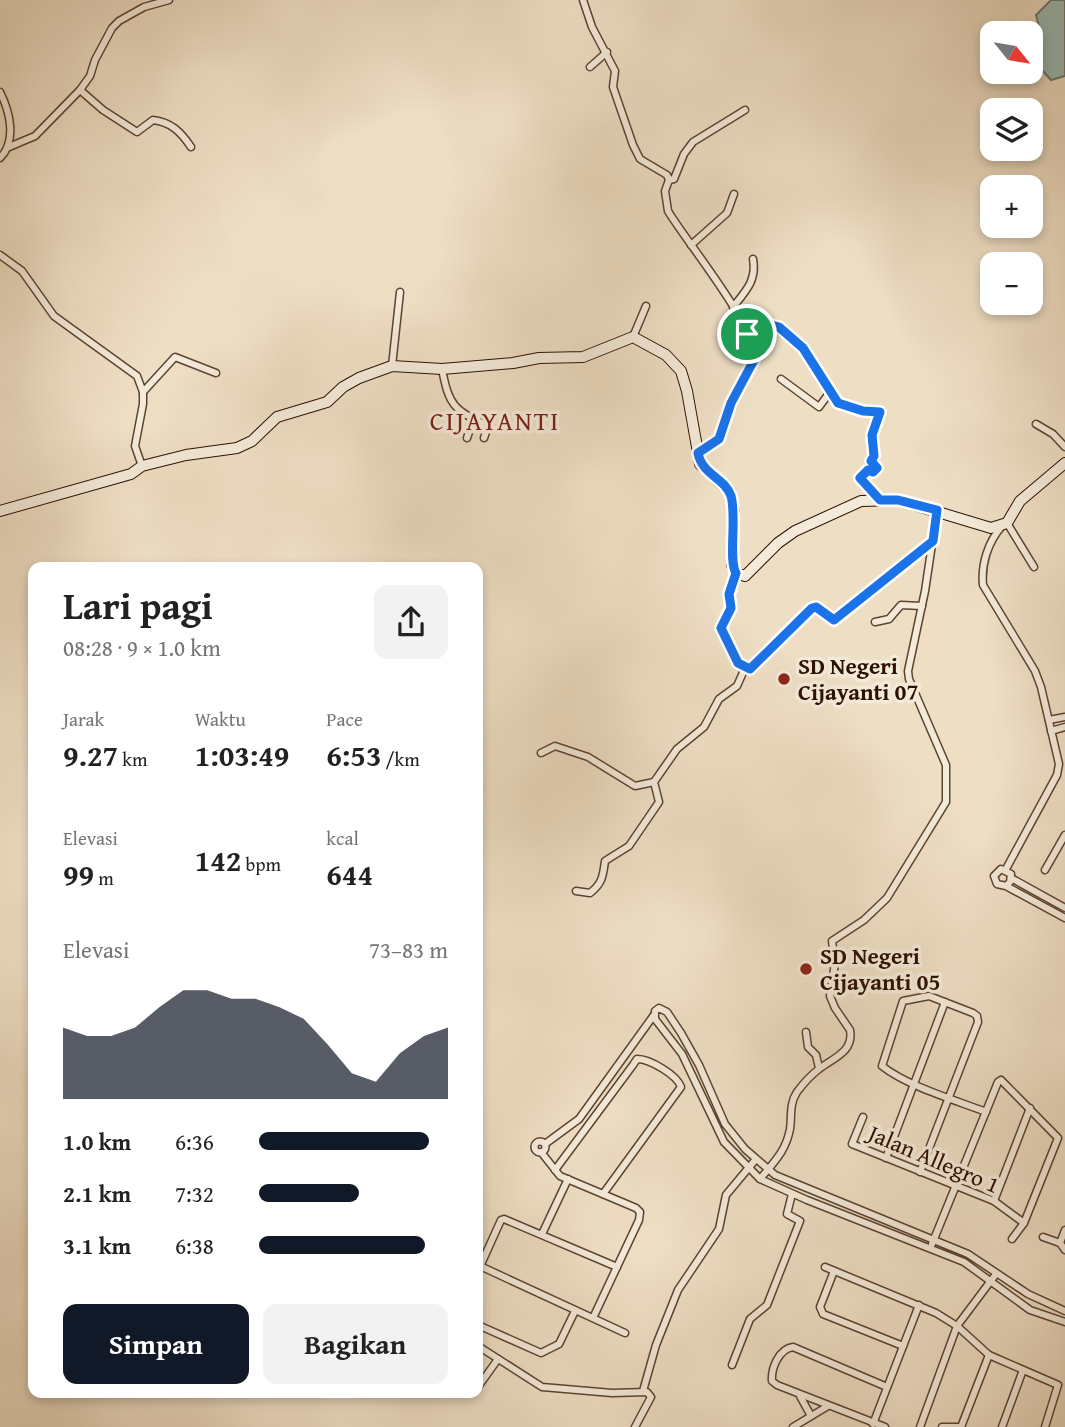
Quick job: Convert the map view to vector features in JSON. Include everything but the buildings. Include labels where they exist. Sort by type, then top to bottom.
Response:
[{"type":"main road","points":[[0,510],[131,474],[140,462],[237,448],[252,441],[276,417],[327,402],[342,387],[392,366],[442,369],[539,358],[583,357],[633,337],[666,355],[681,370],[700,464],[730,492],[734,521],[732,565],[736,573],[745,576],[794,531],[861,501],[898,500],[990,528],[1004,525],[1020,501],[1065,463]]},
{"type":"street","points":[[0,158],[9,147],[35,136],[80,90],[119,20],[144,7],[169,0]]},
{"type":"street","points":[[583,0],[592,27],[615,71],[613,87],[633,145],[640,159],[663,171],[669,180]]},
{"type":"street","points":[[590,67],[607,52]]},
{"type":"street","points":[[80,90],[103,110],[137,132],[153,120],[163,121],[181,134],[191,147]]},
{"type":"street","points":[[0,92],[8,116],[9,147]]},
{"type":"street","points":[[669,180],[674,179],[684,154],[693,142],[745,110]]},
{"type":"street","points":[[669,180],[665,191],[666,204],[744,325],[754,360],[731,403],[719,439],[698,453]]},
{"type":"street","points":[[691,246],[723,219],[734,194]]},
{"type":"street","points":[[0,255],[22,271],[54,316],[137,376],[143,392],[135,446],[140,462]]},
{"type":"street","points":[[733,307],[751,283],[754,275],[753,259]]},
{"type":"street","points":[[392,366],[400,292]]},
{"type":"street","points":[[633,337],[646,306]]},
{"type":"street","points":[[744,325],[769,323],[786,333],[803,348],[838,403],[863,411],[880,412],[872,435],[874,456],[871,461],[877,468],[873,472],[868,470],[860,478],[880,500]]},
{"type":"street","points":[[143,392],[175,357],[216,373]]},
{"type":"street","points":[[442,369],[449,401],[473,420],[488,426],[484,438]]},
{"type":"street","points":[[781,379],[820,407],[830,392]]},
{"type":"street","points":[[467,439],[473,420]]},
{"type":"street","points":[[1036,424],[1053,434],[1065,447]]},
{"type":"street","points":[[760,1178],[780,1157],[786,1142],[793,1098],[819,1068],[844,1052],[851,1036],[830,996],[835,963],[832,941],[864,920],[887,898],[946,802],[946,765],[909,680],[908,664],[922,606],[937,510]]},
{"type":"street","points":[[1034,567],[1004,525],[993,536],[982,569],[983,585],[1035,671],[1059,764],[1057,775],[1006,869],[996,872],[994,880],[1001,887],[1006,886],[1065,918]]},
{"type":"street","points":[[736,573],[729,594],[731,608],[721,628],[738,663],[745,668],[755,666],[812,608],[816,607],[834,620],[933,541]]},
{"type":"street","points":[[875,622],[889,619],[901,605],[922,606]]},
{"type":"street","points":[[541,753],[555,746],[588,757],[635,786],[654,782],[677,749],[704,727],[719,699],[737,687],[745,668]]},
{"type":"street","points":[[1049,720],[1065,717]]},
{"type":"street","points":[[1051,731],[1065,727]]},
{"type":"street","points":[[576,891],[594,890],[603,879],[605,861],[629,846],[659,802],[654,782]]},
{"type":"street","points":[[1045,870],[1065,835]]},
{"type":"street","points":[[1006,869],[1011,878],[1065,908]]},
{"type":"street","points":[[1006,886],[1011,878]]},
{"type":"street","points":[[920,1172],[949,1098],[978,1022],[977,1016],[929,996],[903,1001],[882,1066],[915,1083],[949,1098],[986,1112]]},
{"type":"street","points":[[886,1158],[945,1002]]},
{"type":"street","points":[[593,1318],[639,1220],[639,1210],[568,1179],[555,1170],[534,1146],[539,1141],[545,1144],[579,1119],[659,1008],[669,1014],[699,1065],[725,1124],[768,1170],[968,1254],[1034,1298],[1065,1311]]},
{"type":"street","points":[[654,1015],[682,1054],[716,1129],[748,1168],[760,1178],[792,1194],[964,1262],[1030,1310],[1065,1322]]},
{"type":"street","points":[[806,1032],[808,1047],[816,1055],[819,1068]]},
{"type":"street","points":[[555,1170],[637,1059],[646,1060],[678,1080],[681,1087],[603,1195]]},
{"type":"street","points":[[930,1248],[1001,1080],[1058,1138],[1024,1223],[1012,1240]]},
{"type":"street","points":[[994,1201],[1030,1108]]},
{"type":"street","name":"Jalan Allegro 1","points":[[863,1117],[852,1144],[994,1201],[1024,1223]]},
{"type":"street","points":[[643,1391],[656,1345],[678,1290],[719,1229],[726,1195],[756,1159]]},
{"type":"street","points":[[542,1234],[568,1179]]},
{"type":"street","points":[[732,1365],[750,1318],[767,1305],[800,1221],[787,1214],[792,1194]]},
{"type":"street","points":[[483,1260],[501,1220],[504,1219],[617,1267]]},
{"type":"street","points":[[1060,1242],[1065,1230]]},
{"type":"street","points":[[1043,1237],[1060,1242],[1065,1250]]},
{"type":"street","points":[[825,1267],[919,1306],[957,1326],[989,1355],[1058,1385],[1059,1389],[1045,1427]]},
{"type":"street","points":[[834,1270],[820,1307],[821,1311],[903,1346]]},
{"type":"street","points":[[483,1271],[625,1333]]},
{"type":"street","points":[[920,1427],[957,1326],[996,1274]]},
{"type":"street","points":[[873,1424],[919,1306]]},
{"type":"street","points":[[483,1327],[538,1353],[562,1341],[575,1311]]},
{"type":"street","points":[[885,1427],[799,1395],[772,1381],[772,1374],[786,1348],[793,1347],[887,1387]]},
{"type":"street","points":[[483,1349],[542,1387],[612,1393],[643,1391],[649,1394],[650,1402],[635,1427]]},
{"type":"street","points":[[942,1427],[961,1427],[989,1355]]},
{"type":"street","points":[[483,1380],[498,1359]]},
{"type":"street","points":[[1002,1427],[1023,1370]]},
{"type":"street","points":[[799,1395],[811,1416]]},
{"type":"street","points":[[793,1427],[828,1406]]},
{"type":"water","points":[[1051,0],[1065,0],[1065,76],[1051,80],[1043,71],[1043,21],[1038,21],[1036,15]]},
{"type":"place","name":"SD Negeri Cijayanti 07","points":[[784,679]]},
{"type":"place","name":"SD Negeri Cijayanti 05","points":[[806,969]]},
{"type":"district","name":"CIJAYANTI","points":[[495,421]]},
{"type":"route","points":[[759,322],[779,327],[803,348],[838,403],[863,411],[880,412],[872,435],[874,456],[871,461],[877,468],[873,472],[868,470],[860,478],[880,500],[898,500],[937,510],[933,541],[834,620],[816,607],[812,608],[750,669],[738,663],[721,628],[731,608],[729,594],[736,573],[732,565],[734,511],[730,492],[700,464],[698,453],[719,439],[731,403],[754,360],[747,334],[744,325],[759,322]]}]
